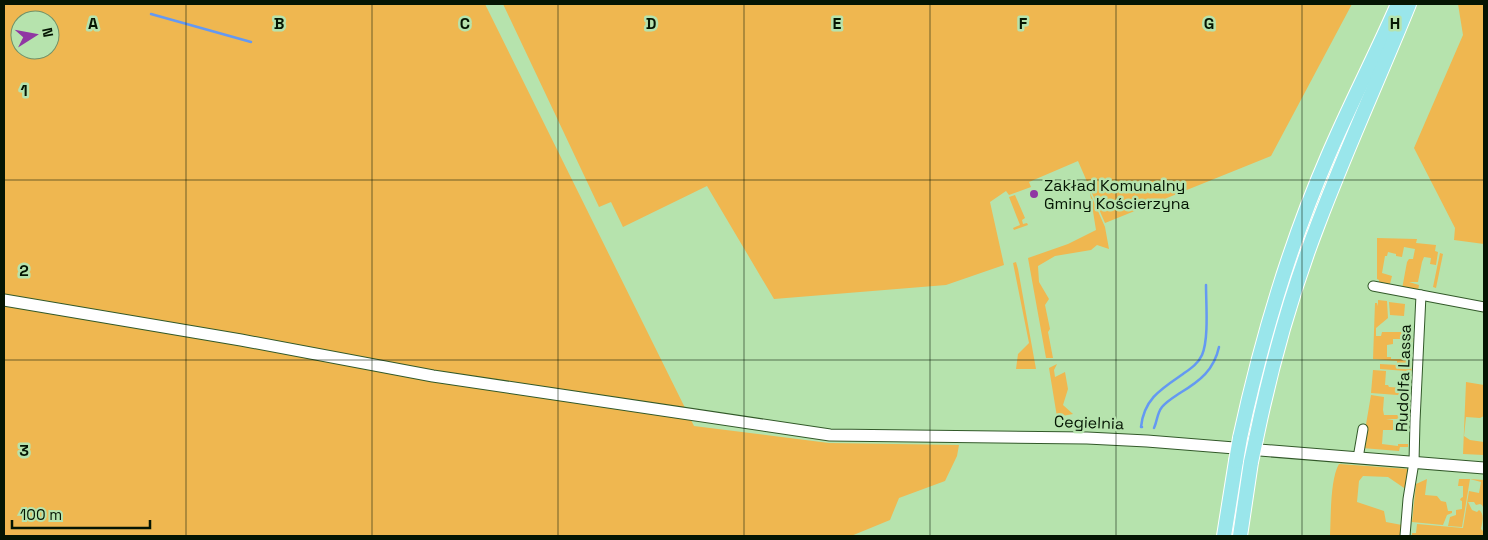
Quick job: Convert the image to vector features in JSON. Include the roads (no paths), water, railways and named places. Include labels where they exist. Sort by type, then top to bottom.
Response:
[{"type":"main road","points":[[1224,536],[1240,438],[1268,321],[1294,244],[1329,155],[1398,4]]},
{"type":"main road","points":[[1240,536],[1256,439],[1279,340],[1301,270],[1339,169],[1409,4]]},
{"type":"street","points":[[1374,286],[1484,307]]},
{"type":"street","name":"Rudolfa Lassa","points":[[1405,536],[1414,462],[1421,295]]},
{"type":"street","name":"Cegielnia","points":[[4,300],[433,376],[830,435],[1087,438],[1147,441],[1484,468]]},
{"type":"street","points":[[1358,458],[1363,429]]},
{"type":"waterway","points":[[151,14],[251,42]]},
{"type":"waterway","points":[[1142,427],[1143,417],[1150,402],[1161,390],[1194,366],[1202,355],[1206,331],[1206,285]]},
{"type":"waterway","points":[[1154,428],[1162,407],[1205,374],[1214,362],[1219,347]]},
{"type":"place","name":"Zakład Komunalny Gminy Kościerzyna","points":[[1034,194]]}]
